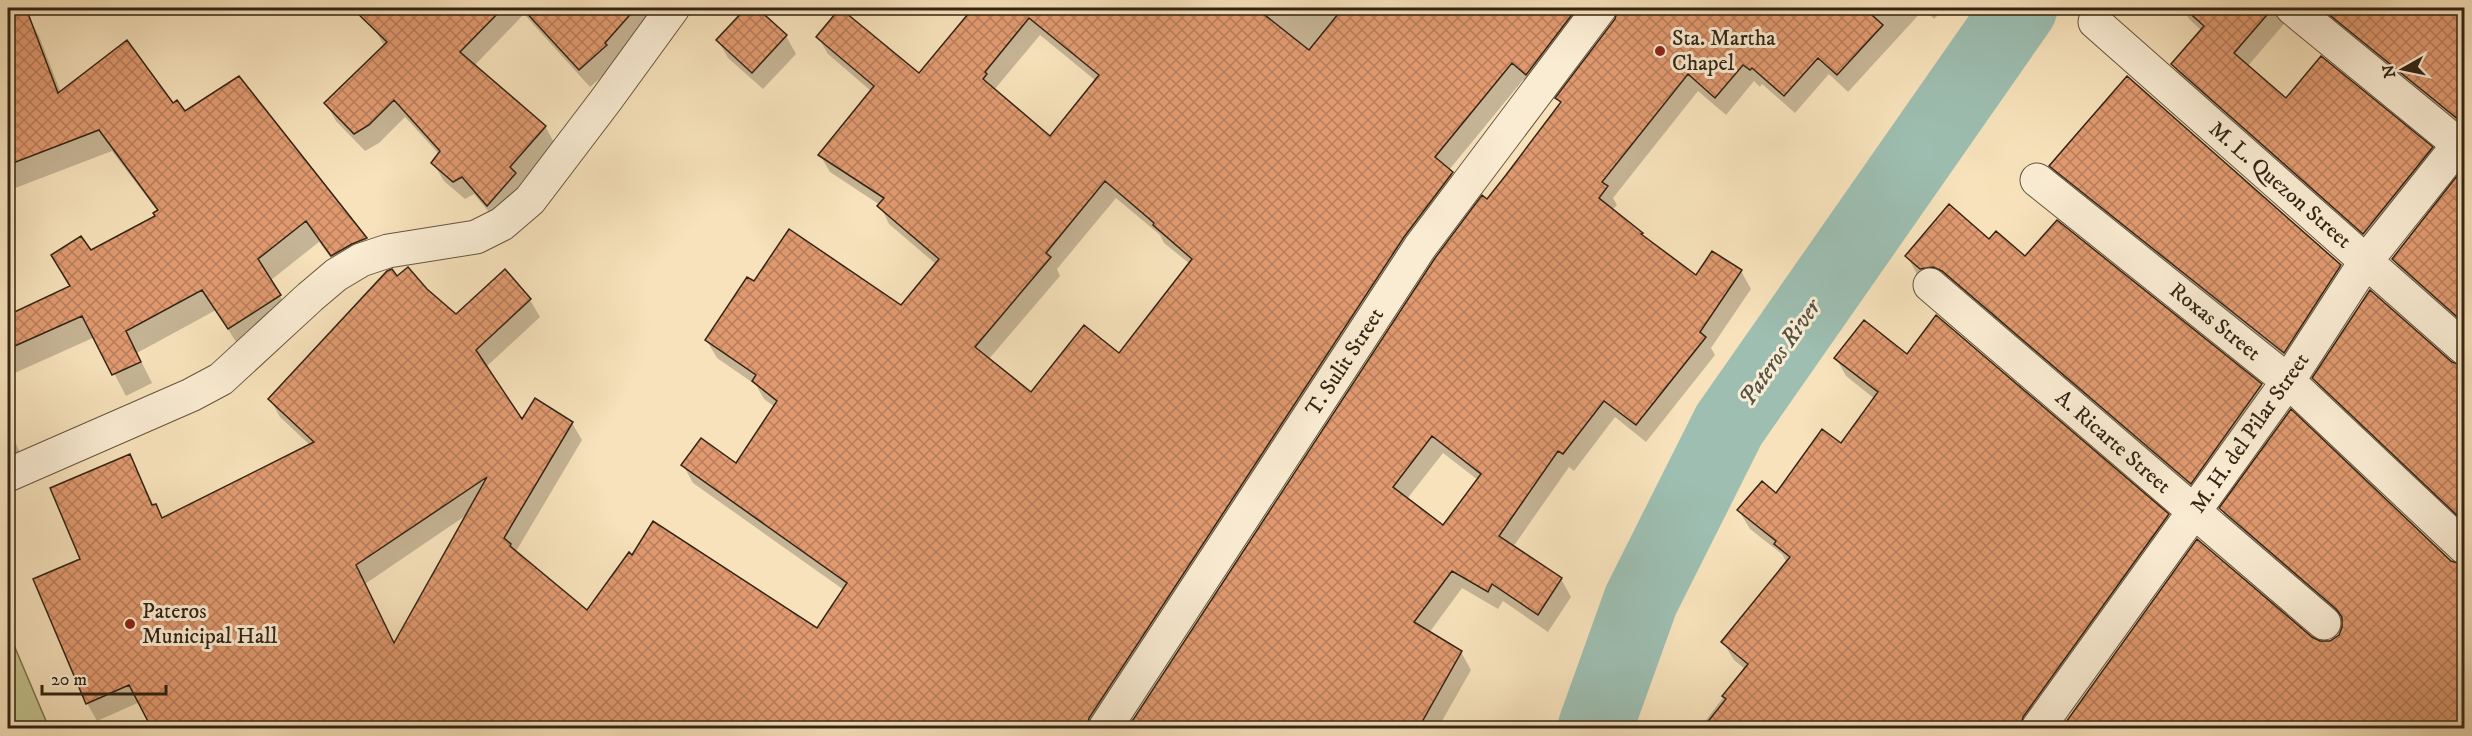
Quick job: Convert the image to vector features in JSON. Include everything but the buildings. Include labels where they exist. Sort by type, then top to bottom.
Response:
[{"type":"street","points":[[8,476],[191,395],[221,379],[310,297],[336,275],[361,260],[388,250],[476,237],[502,224],[530,200],[673,8]]},
{"type":"street","name":"T. Sulit Street","points":[[1105,729],[1420,247],[1600,8]]},
{"type":"street","points":[[2292,8],[2463,144]]},
{"type":"street","name":"M. L. Quezon Street","points":[[2095,22],[2464,348]]},
{"type":"street","name":"M. H. del Pilar Street","points":[[2038,729],[2288,381],[2366,261],[2463,144]]},
{"type":"street","name":"Roxas Street","points":[[2037,180],[2288,381],[2464,547]]},
{"type":"street","name":"A. Ricarte Street","points":[[1930,285],[2324,623]]},
{"type":"shaded area","points":[[8,631],[49,728],[8,728]]},
{"type":"waterway","name":"Pateros River","points":[[1595,728],[1641,600],[1729,425],[2020,8]]},
{"type":"place","name":"Sta. Martha Chapel","points":[[1660,51]]},
{"type":"place","name":"Pateros Municipal Hall","points":[[130,624]]}]
